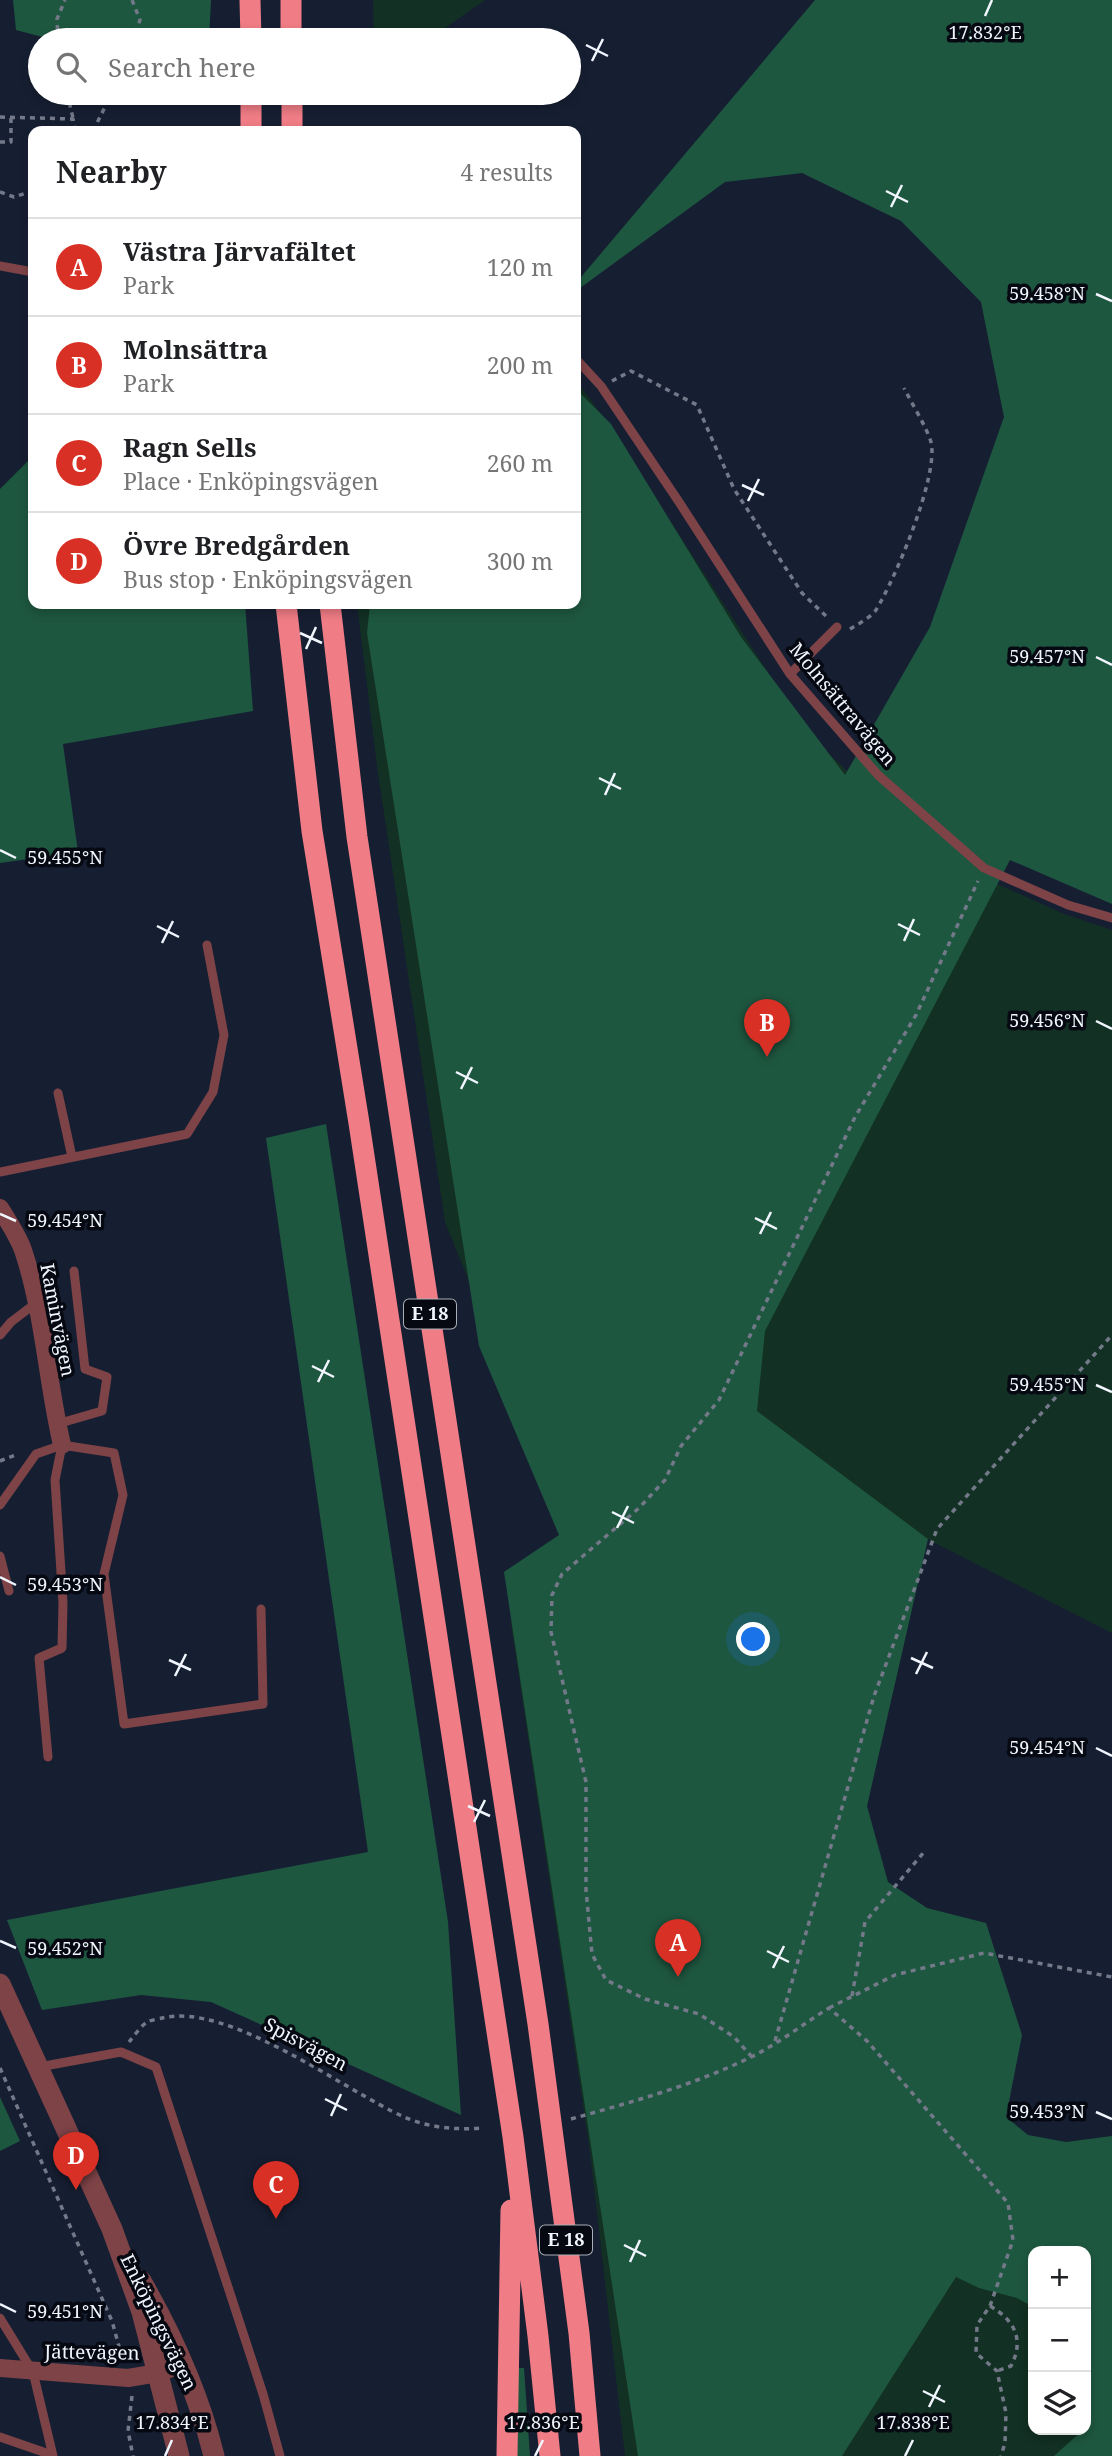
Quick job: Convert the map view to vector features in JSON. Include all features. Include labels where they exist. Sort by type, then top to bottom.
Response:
[{"type":"highway","points":[[250,0],[251,28]]},
{"type":"highway","points":[[291,0],[291,28]]},
{"type":"highway","points":[[251,105],[251,126]]},
{"type":"highway","points":[[292,105],[292,126]]},
{"type":"highway","name":"E 18","points":[[287,609],[312,831],[368,1177],[513,2137],[550,2456]]},
{"type":"highway","name":"E 18","points":[[331,609],[357,837],[540,2037],[579,2333],[590,2456]]},
{"type":"highway","points":[[507,2456],[513,2137]]},
{"type":"street","name":"Kaminvägen","points":[[0,1208],[23,1248],[62,1445]]},
{"type":"street","name":"Enköpingsvägen","points":[[0,1984],[112,2229],[142,2312],[179,2456]]},
{"type":"street","name":"Enköpingsvägen","points":[[112,2229],[154,2304],[182,2364],[214,2456]]},
{"type":"street","name":"Jättevägen","points":[[0,2368],[128,2378],[158,2373],[182,2364]]},
{"type":"lane","points":[[0,266],[28,271]]},
{"type":"lane","name":"Molnsättravägen","points":[[581,364],[601,386],[680,502],[789,674],[878,775],[984,868],[1068,905],[1112,918]]},
{"type":"lane","points":[[789,674],[837,627]]},
{"type":"lane","points":[[0,1172],[187,1134],[213,1093],[225,1035],[207,945]]},
{"type":"lane","points":[[58,1093],[72,1157]]},
{"type":"lane","points":[[57,1424],[102,1411],[107,1377],[85,1368],[74,1271]]},
{"type":"lane","points":[[0,1335],[11,1322],[36,1303]]},
{"type":"lane","points":[[48,1757],[39,1658],[62,1648],[63,1603],[55,1480],[62,1445]]},
{"type":"lane","points":[[0,1505],[36,1454],[62,1445],[114,1452],[123,1495],[104,1574],[124,1724],[262,1704],[261,1609]]},
{"type":"lane","points":[[0,1556],[9,1591]]},
{"type":"lane","points":[[39,2067],[121,2052],[156,2067],[263,2394],[280,2456]]},
{"type":"lane","points":[[0,2318],[33,2372],[52,2456]]},
{"type":"lane","points":[[0,2437],[52,2456]]},
{"type":"path","points":[[57,28],[57,19],[65,0]]},
{"type":"path","points":[[132,0],[140,20],[137,28]]},
{"type":"path","points":[[70,105],[74,126]]},
{"type":"path","points":[[96,126],[106,105]]},
{"type":"path","points":[[0,117],[73,119]]},
{"type":"path","points":[[0,142],[11,142],[12,117]]},
{"type":"path","points":[[0,192],[14,197],[28,193]]},
{"type":"path","points":[[601,386],[631,371],[697,405],[734,489],[802,593],[837,627],[850,630],[874,613],[895,574],[915,527],[929,471],[931,442],[904,388]]},
{"type":"path","points":[[752,2057],[734,2038],[699,2014],[645,1999],[606,1980],[592,1954],[586,1890],[586,1782],[551,1632],[552,1595],[562,1574],[639,1507],[665,1480],[681,1446],[719,1400],[855,1117],[916,1015],[984,868]]},
{"type":"path","points":[[774,2043],[874,1696],[937,1529],[1112,1335]]},
{"type":"path","points":[[852,1996],[864,1922],[925,1852]]},
{"type":"path","points":[[572,2119],[642,2100],[752,2057],[829,2008],[895,1975],[984,1953],[1112,1977]]},
{"type":"path","points":[[829,2008],[867,2040],[1008,2203],[1013,2240],[990,2306],[977,2325],[976,2353],[997,2371],[1006,2413],[1002,2456]]},
{"type":"path","name":"Spisvägen","points":[[121,2052],[147,2022],[174,2015],[209,2019],[244,2031],[404,2117],[434,2127],[458,2130],[482,2128]]},
{"type":"path","points":[[0,2068],[111,2321],[133,2400],[128,2431],[133,2456]]},
{"type":"path","points":[[990,2306],[1004,2314],[1017,2334],[1018,2353],[1011,2366],[997,2371]]},
{"type":"green space","points":[[13,0],[211,0],[210,28],[28,28],[28,33],[16,30]]},
{"type":"green space","points":[[373,0],[485,0],[445,28],[374,28]]},
{"type":"green space","points":[[815,0],[1112,0],[1112,904],[1010,860],[765,1331],[757,1411],[928,1539],[867,1806],[888,1882],[927,1908],[986,1923],[1022,2035],[1006,2117],[1028,2135],[1066,2142],[1112,2136],[1112,2456],[1054,2456],[1077,2435],[1091,2435],[1091,2246],[1028,2246],[1028,2304],[1017,2298],[979,2288],[956,2277],[842,2456],[638,2456],[504,1572],[559,1535],[479,1346],[367,633],[369,609],[581,609],[581,394],[611,424],[741,637],[845,775],[930,627],[1004,417],[981,302],[901,221],[802,173],[725,182],[581,287],[581,277]]},
{"type":"green space","points":[[581,387],[767,671],[826,751],[884,806],[993,882],[1064,914],[1112,930],[1112,1633],[927,1539],[763,1841],[1112,2243],[1112,2456],[625,2456],[590,2152],[511,1623],[579,1587],[488,1328],[445,1222],[377,766],[358,609],[581,609]]},
{"type":"green space","points":[[28,461],[28,609],[245,609],[253,711],[63,744],[78,852],[0,863],[0,489]]},
{"type":"green space","points":[[326,1124],[448,1922],[461,2115],[211,2002],[141,1995],[42,2010],[7,1920],[368,1852],[266,1138]]},
{"type":"green space","points":[[0,2097],[20,2141],[0,2151]]},
{"type":"green space","points":[[518,2368],[524,2368],[530,2456],[517,2456]]},
{"type":"place","name":"Molnsättra","points":[[767,1057]]},
{"type":"place","name":"Västra Järvafältet","points":[[678,1977]]},
{"type":"place","name":"Övre Bredgården","points":[[76,2190]]},
{"type":"place","name":"Ragn Sells","points":[[276,2219]]}]
